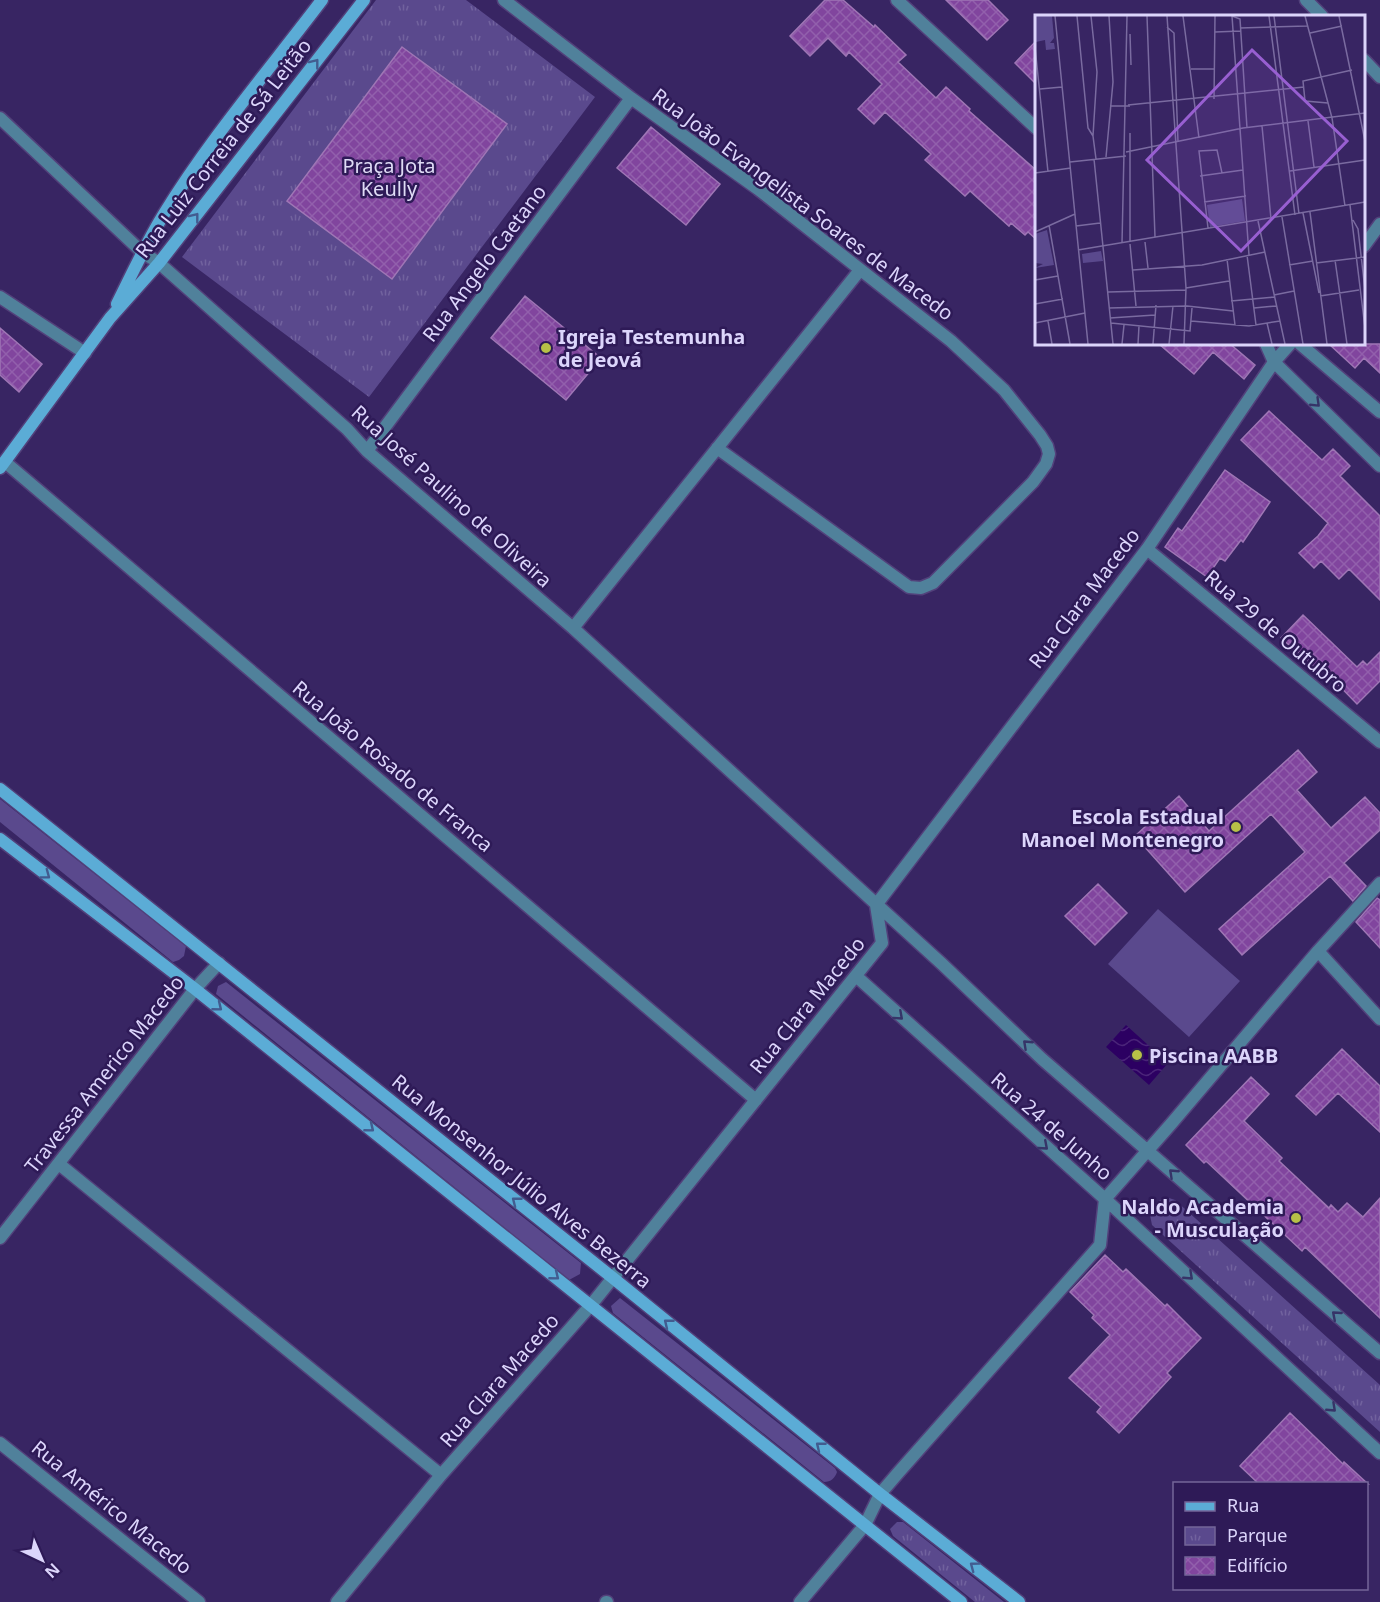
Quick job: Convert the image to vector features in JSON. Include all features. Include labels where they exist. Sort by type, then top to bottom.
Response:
[{"type":"street","name":"Rua Luiz Correia de Sá Leitão","points":[[110,318],[142,252],[198,162],[322,0]]},
{"type":"street","name":"Rua Luiz Correia de Sá Leitão","points":[[2,465],[110,318],[159,263],[364,0]]},
{"type":"street","name":"Rua João Evangelista Soares de Macedo","points":[[504,0],[631,98],[758,189],[951,341],[1004,390],[1040,435],[1049,454],[1046,464],[1033,482],[933,583],[921,588],[909,587],[717,448]]},
{"type":"street","points":[[897,0],[1035,127]]},
{"type":"street","points":[[1306,0],[1321,15]]},
{"type":"street","points":[[1365,61],[1380,77]]},
{"type":"street","name":"Rua Angelo Caetano","points":[[367,451],[631,98]]},
{"type":"street","name":"Rua José Paulino de Oliveira","points":[[0,118],[142,252],[159,263],[347,429],[367,451],[573,628],[876,905]]},
{"type":"street","points":[[1365,245],[1380,224]]},
{"type":"street","points":[[573,628],[860,270]]},
{"type":"street","points":[[0,297],[85,353]]},
{"type":"street","points":[[1266,345],[1274,362],[1380,466]]},
{"type":"street","name":"Rua Clara Macedo","points":[[338,1602],[441,1475],[591,1305],[882,943],[876,905],[1147,549],[1274,362],[1289,345]]},
{"type":"street","points":[[1301,345],[1380,412]]},
{"type":"street","name":"Rua João Rosado de Franca","points":[[2,465],[756,1100]]},
{"type":"street","name":"Rua 29 de Outubro","points":[[1147,549],[1380,742]]},
{"type":"street","name":"Rua Monsenhor Júlio Alves Bezerra","points":[[0,789],[880,1494],[1019,1602]]},
{"type":"street","points":[[0,839],[195,989],[961,1602]]},
{"type":"street","points":[[800,1602],[865,1525],[880,1494],[1100,1245],[1105,1199],[1318,951],[1380,883]]},
{"type":"street","points":[[876,905],[1042,1059],[1149,1149],[1188,1186],[1380,1353]]},
{"type":"street","points":[[1318,951],[1380,1019]]},
{"type":"street","name":"Travessa Americo Macedo","points":[[0,1238],[195,989],[219,963]]},
{"type":"street","name":"Rua 24 de Junho","points":[[856,976],[1105,1199],[1380,1453]]},
{"type":"street","points":[[59,1164],[441,1475]]},
{"type":"street","name":"Rua Américo Macedo","points":[[0,1443],[199,1602]]},
{"type":"green space","name":"Praça Jota Keully","points":[[376,0],[466,0],[595,97],[369,397],[182,257]]},
{"type":"green space","points":[[0,799],[186,946],[184,956],[173,962],[0,822]]},
{"type":"green space","points":[[1158,909],[1240,981],[1189,1037],[1108,964]]},
{"type":"green space","points":[[226,982],[581,1263],[580,1274],[569,1280],[216,994],[218,986]]},
{"type":"green space","points":[[1166,1197],[1175,1200],[1380,1385],[1380,1432],[1152,1225],[1149,1210],[1153,1204]]},
{"type":"green space","points":[[620,1298],[835,1468],[837,1472],[834,1478],[824,1482],[613,1313],[611,1306]]},
{"type":"green space","points":[[897,1522],[903,1522],[1004,1602],[975,1602],[893,1536],[890,1529]]},
{"type":"water","name":"Piscina AABB","points":[[1126,1025],[1168,1063],[1149,1085],[1106,1047]]},
{"type":"building","points":[[825,0],[843,0],[874,27],[875,25],[906,55],[898,62],[936,98],[946,87],[970,109],[969,111],[1035,169],[1035,238],[1028,232],[1025,235],[1011,223],[1009,226],[970,191],[965,196],[925,160],[931,154],[885,112],[874,124],[858,109],[882,84],[849,52],[846,56],[828,38],[810,56],[790,36]]},
{"type":"building","points":[[946,0],[988,0],[1008,20],[987,40]]},
{"type":"building","points":[[1035,42],[1035,83],[1015,63]]},
{"type":"building","points":[[402,47],[507,124],[392,279],[287,201]]},
{"type":"building","points":[[651,127],[720,184],[686,225],[617,168]]},
{"type":"building","name":"Igreja Testemunha de Jeová","points":[[525,296],[601,358],[566,400],[491,338]]},
{"type":"building","points":[[0,328],[42,364],[19,392],[0,375]]},
{"type":"building","points":[[1380,344],[1380,373],[1364,358],[1355,368],[1330,345]]},
{"type":"building","points":[[1160,345],[1231,345],[1255,365],[1244,379],[1213,352],[1194,374]]},
{"type":"building","points":[[1269,411],[1322,460],[1333,449],[1350,466],[1340,476],[1380,516],[1380,600],[1349,569],[1339,579],[1321,561],[1314,568],[1299,553],[1318,536],[1328,523],[1241,440]]},
{"type":"building","points":[[1225,470],[1270,502],[1243,542],[1241,540],[1225,561],[1220,558],[1207,577],[1165,547],[1178,528],[1182,531]]},
{"type":"building","points":[[1303,615],[1357,667],[1363,661],[1367,665],[1380,652],[1380,681],[1357,704],[1321,667],[1318,670],[1281,638]]},
{"type":"building","points":[[1298,750],[1317,772],[1297,790],[1331,828],[1365,797],[1380,813],[1380,830],[1344,863],[1366,886],[1353,901],[1330,876],[1242,955],[1219,929],[1305,852],[1271,814],[1185,892],[1135,836],[1179,796],[1209,831]]},
{"type":"building","points":[[1098,884],[1127,913],[1095,945],[1065,916]]},
{"type":"building","points":[[1377,898],[1380,900],[1380,948],[1356,922]]},
{"type":"building","points":[[1342,1049],[1380,1086],[1380,1132],[1338,1093],[1316,1115],[1296,1096]]},
{"type":"building","points":[[1251,1077],[1269,1094],[1244,1121],[1282,1158],[1279,1161],[1329,1208],[1331,1205],[1338,1212],[1347,1203],[1363,1217],[1380,1198],[1380,1318],[1305,1247],[1302,1251],[1186,1145]]},
{"type":"building","points":[[1105,1255],[1123,1272],[1126,1269],[1165,1306],[1167,1304],[1201,1338],[1167,1373],[1171,1377],[1119,1433],[1097,1412],[1101,1407],[1069,1378],[1110,1335],[1092,1318],[1094,1315],[1070,1292]]},
{"type":"building","points":[[1290,1413],[1343,1464],[1344,1462],[1366,1482],[1257,1482],[1240,1466]]},
{"type":"place","name":"Igreja Testemunha de Jeová","points":[[546,348]]},
{"type":"place","name":"Escola Estadual Manoel Montenegro","points":[[1236,827]]},
{"type":"place","name":"Piscina AABB","points":[[1137,1055]]},
{"type":"place","name":"Naldo Academia - Musculação","points":[[1296,1218]]}]
